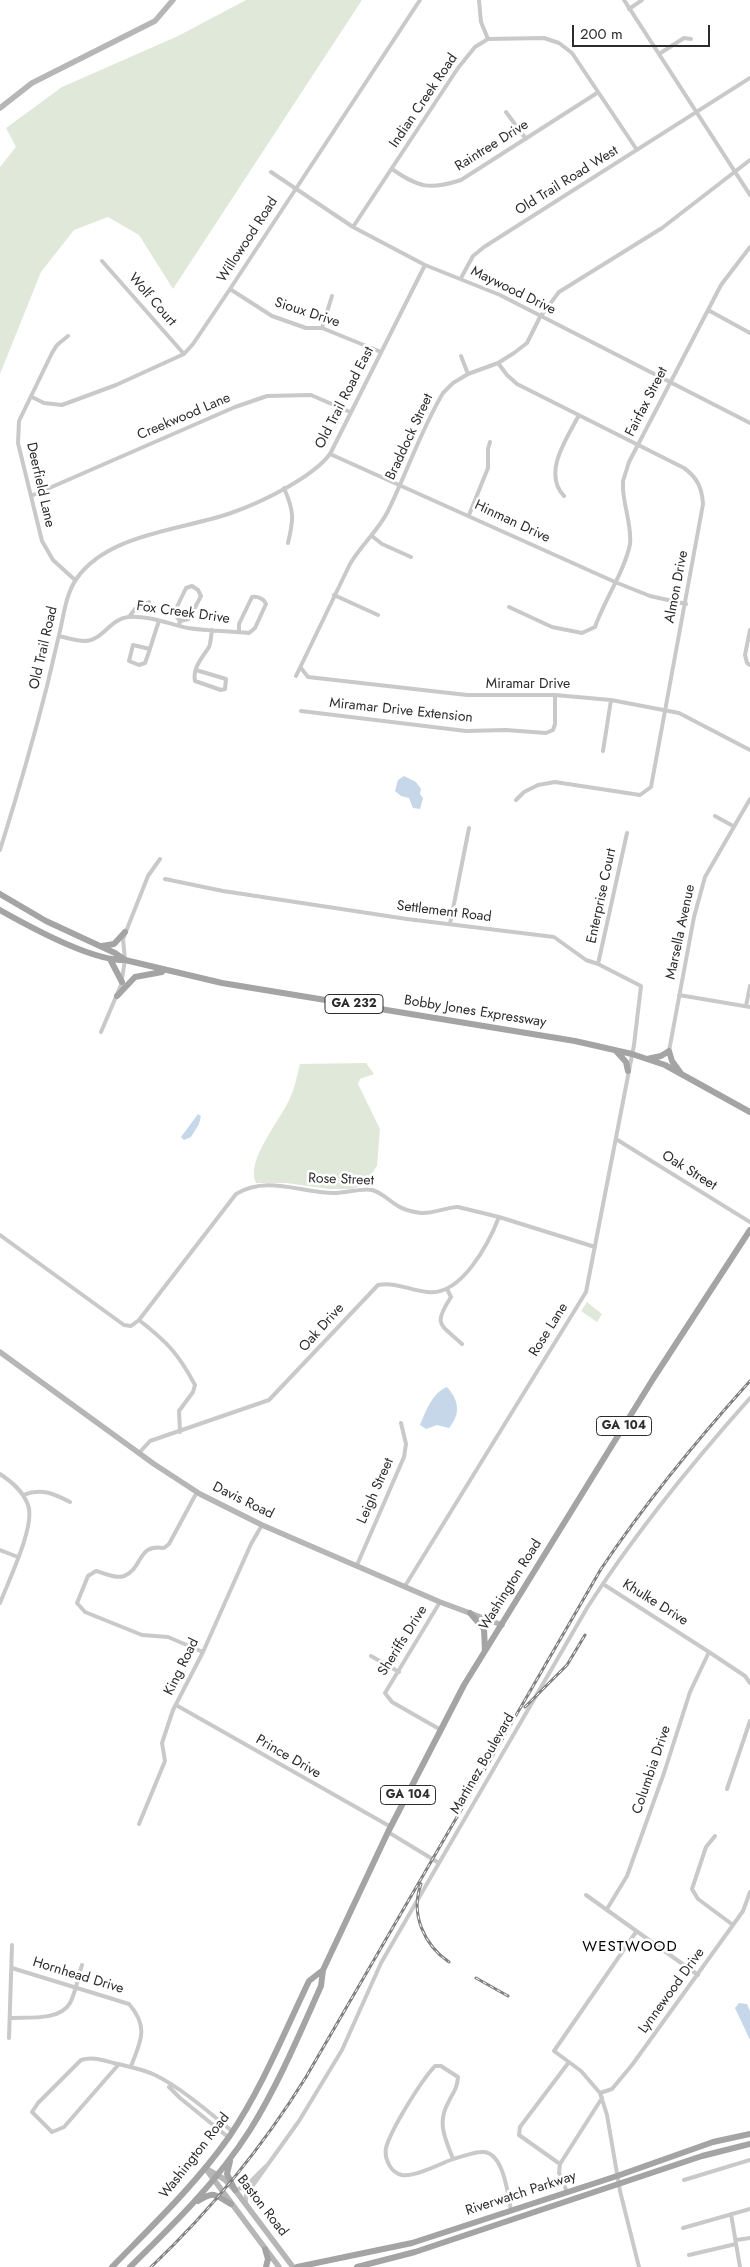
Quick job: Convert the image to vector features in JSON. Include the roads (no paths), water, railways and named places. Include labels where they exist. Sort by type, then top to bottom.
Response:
[{"type":"main road","points":[[0,108],[32,83],[155,21],[173,0]]},
{"type":"main road","name":"Bobby Jones Expressway","points":[[0,894],[46,921],[115,953],[125,960]]},
{"type":"main road","name":"Bobby Jones Expressway","points":[[0,910],[62,941],[111,960],[125,960],[222,983],[575,1041],[632,1054],[680,1072],[750,1112]]},
{"type":"main road","points":[[99,946],[114,944],[126,932]]},
{"type":"main road","points":[[111,960],[122,982]]},
{"type":"main road","points":[[117,996],[135,977],[166,971]]},
{"type":"main road","points":[[615,1050],[626,1062],[628,1071]]},
{"type":"main road","points":[[646,1059],[661,1056],[669,1051],[672,1061],[680,1072]]},
{"type":"main road","name":"Washington Road","points":[[130,2267],[193,2205],[232,2156],[251,2128],[272,2092],[321,1986],[323,1970],[389,1830],[464,1685],[653,1379],[750,1230]]},
{"type":"main road","name":"Davis Road","points":[[0,1352],[197,1492],[262,1525],[440,1602],[502,1625]]},
{"type":"main road","points":[[470,1613],[484,1629],[485,1651]]},
{"type":"main road","name":"Washington Road","points":[[112,2267],[176,2201],[205,2168],[230,2134],[258,2086],[309,1981],[323,1970]]},
{"type":"main road","name":"Riverwatch Parkway","points":[[297,2267],[412,2243],[617,2176],[713,2142],[750,2134]]},
{"type":"main road","name":"Riverwatch Parkway","points":[[357,2267],[415,2252],[702,2156],[750,2144]]},
{"type":"main road","points":[[232,2156],[227,2174],[235,2190]]},
{"type":"main road","name":"Baston Road","points":[[205,2168],[215,2178],[235,2190],[293,2267]]},
{"type":"main road","points":[[215,2178],[231,2204],[278,2267]]},
{"type":"main road","points":[[193,2205],[212,2194],[218,2195],[231,2204]]},
{"type":"main road","points":[[265,2249],[268,2259],[266,2267]]},
{"type":"street","name":"Willowood Road","points":[[32,397],[44,403],[62,405],[116,385],[184,354],[193,344],[230,289],[420,0]]},
{"type":"street","points":[[479,0],[481,22],[488,39],[544,38],[559,43],[572,53],[637,150]]},
{"type":"street","points":[[624,0],[750,195]]},
{"type":"street","points":[[629,8],[642,0]]},
{"type":"street","points":[[659,54],[684,38],[691,39]]},
{"type":"street","name":"Indian Creek Road","points":[[354,227],[458,68],[474,47],[488,39]]},
{"type":"street","points":[[696,113],[750,78]]},
{"type":"street","name":"Raintree Drive","points":[[392,169],[407,180],[423,186],[440,187],[461,180],[597,93]]},
{"type":"street","points":[[506,112],[526,139]]},
{"type":"street","name":"Old Trail Road West","points":[[461,278],[473,256],[484,248],[696,113]]},
{"type":"street","name":"Braddock Street","points":[[296,676],[302,668],[334,595],[361,546],[372,536],[388,511],[443,393],[453,383],[468,374],[498,363],[527,343],[540,317],[559,292],[662,228],[734,170],[750,160]]},
{"type":"street","name":"Maywood Drive","points":[[271,172],[354,227],[425,265],[500,295],[750,423]]},
{"type":"street","name":"Fairfax Street","points":[[509,607],[552,626],[582,633],[595,627],[603,605],[627,555],[630,543],[623,481],[638,445],[721,285],[750,247]]},
{"type":"street","name":"Wolf Court","points":[[102,261],[184,354]]},
{"type":"street","name":"Old Trail Road East","points":[[191,524],[231,513],[309,476],[322,465],[330,454],[425,265]]},
{"type":"street","name":"Sioux Drive","points":[[230,289],[272,316],[306,328],[322,328],[381,352]]},
{"type":"street","points":[[322,328],[332,296]]},
{"type":"street","points":[[708,310],[750,333]]},
{"type":"street","name":"Deerfield Lane","points":[[68,336],[57,344],[19,421],[18,443],[42,541],[53,560],[75,580]]},
{"type":"street","points":[[461,356],[468,374]]},
{"type":"street","name":"Almon Drive","points":[[498,363],[507,376],[517,384],[684,468],[697,480],[702,492],[703,510],[651,787],[640,795],[555,782],[538,785],[524,792],[516,800]]},
{"type":"street","name":"Creekwood Lane","points":[[31,496],[235,407],[267,396],[311,395],[350,412]]},
{"type":"street","points":[[564,496],[557,489],[555,470],[578,415]]},
{"type":"street","points":[[468,515],[487,473],[490,442]]},
{"type":"street","name":"Hinman Drive","points":[[330,454],[615,582],[650,596],[686,604]]},
{"type":"street","points":[[284,488],[292,506],[294,520],[288,542]]},
{"type":"street","name":"Old Trail Road","points":[[0,850],[46,689],[67,598],[75,580],[91,561],[108,551],[141,538],[191,524]]},
{"type":"street","points":[[372,536],[382,544],[411,557]]},
{"type":"street","points":[[192,586],[198,590],[201,596],[189,619],[180,623],[174,613],[186,588],[192,586]]},
{"type":"street","points":[[334,595],[378,615]]},
{"type":"street","name":"Fox Creek Drive","points":[[59,636],[76,640],[91,640],[111,623],[129,617],[180,623],[212,630],[239,632],[252,631],[266,604],[265,601],[257,596],[252,597],[239,624],[239,632]]},
{"type":"street","points":[[129,617],[135,609],[149,602]]},
{"type":"street","points":[[150,649],[133,646],[128,659],[133,663],[143,665],[150,649],[159,621]]},
{"type":"street","points":[[196,670],[226,679],[225,689],[221,690],[194,681],[196,670],[210,643],[212,630]]},
{"type":"street","points":[[750,630],[745,655],[747,663],[750,665]]},
{"type":"street","name":"Miramar Drive","points":[[302,668],[308,677],[466,695],[555,695],[611,700],[666,710],[679,713],[750,750]]},
{"type":"street","name":"Miramar Drive Extension","points":[[301,711],[466,731],[506,730],[546,733],[552,730],[555,724],[555,695]]},
{"type":"street","points":[[603,751],[611,700]]},
{"type":"street","name":"Marsella Avenue","points":[[669,1051],[694,917],[705,877],[750,799]]},
{"type":"street","points":[[715,816],[733,826]]},
{"type":"street","points":[[450,924],[469,828]]},
{"type":"street","name":"Enterprise Court","points":[[598,964],[627,833]]},
{"type":"street","points":[[101,1032],[122,982],[125,960],[123,943],[126,932],[148,876],[160,859]]},
{"type":"street","name":"Settlement Road","points":[[165,879],[223,891],[554,937],[586,960],[598,964],[641,986],[632,1054]]},
{"type":"street","points":[[679,994],[748,1007],[750,986]]},
{"type":"street","name":"Rose Lane","points":[[404,1586],[586,1292],[632,1054]]},
{"type":"street","name":"Oak Street","points":[[616,1139],[750,1222]]},
{"type":"street","name":"Rose Street","points":[[139,1320],[236,1194],[246,1188],[258,1185],[283,1185],[318,1192],[371,1190],[381,1193],[399,1207],[412,1211],[438,1212],[454,1206],[499,1217],[594,1247]]},
{"type":"street","points":[[462,1344],[445,1330],[440,1322],[440,1316],[451,1297],[447,1289],[456,1284],[476,1261],[492,1236],[499,1217]]},
{"type":"street","points":[[0,1235],[124,1326],[131,1326],[139,1320],[171,1346],[181,1358],[195,1384],[193,1392],[179,1411],[180,1432]]},
{"type":"street","name":"Oak Drive","points":[[140,1453],[150,1441],[269,1400],[378,1286],[391,1283],[428,1293],[447,1289]]},
{"type":"street","name":"Martinez Boulevard","points":[[246,2204],[246,2196],[299,2121],[339,2056],[355,2024],[375,1974],[576,1625],[603,1584],[714,1439],[750,1398]]},
{"type":"street","name":"Leigh Street","points":[[357,1565],[404,1457],[406,1444],[401,1424]]},
{"type":"street","points":[[0,1474],[20,1490],[28,1505],[30,1519],[0,1603]]},
{"type":"street","points":[[23,1495],[43,1491],[52,1492],[70,1502]]},
{"type":"street","points":[[197,1492],[169,1544],[164,1548],[155,1546],[147,1550],[135,1567],[124,1576],[113,1577],[96,1571],[88,1576],[77,1602],[85,1612],[142,1636],[168,1637],[203,1652]]},
{"type":"street","name":"King Road","points":[[139,1824],[165,1761],[162,1743],[176,1705],[203,1652],[251,1544],[262,1525]]},
{"type":"street","points":[[0,1550],[18,1557]]},
{"type":"street","name":"Khulke Drive","points":[[603,1584],[709,1652]]},
{"type":"street","name":"Sheriffs Drive","points":[[440,1602],[385,1693],[392,1702],[442,1730]]},
{"type":"street","points":[[709,1652],[745,1676],[750,1683]]},
{"type":"street","name":"Columbia Drive","points":[[607,1909],[627,1876],[664,1773],[690,1692],[709,1652]]},
{"type":"street","points":[[371,1656],[399,1672]]},
{"type":"street","name":"Prince Drive","points":[[176,1705],[389,1830],[439,1863]]},
{"type":"street","points":[[727,1789],[750,1720]]},
{"type":"street","points":[[715,1836],[706,1847],[692,1889],[698,1899],[733,1925]]},
{"type":"street","name":"Lynnewood Drive","points":[[600,2093],[612,2089],[632,2065],[743,1911],[750,1892]]},
{"type":"street","points":[[586,1895],[698,1975]]},
{"type":"street","points":[[636,1932],[554,2051],[590,2080],[602,2098],[617,2176],[639,2267]]},
{"type":"street","points":[[8,2038],[12,1945]]},
{"type":"street","points":[[10,2018],[56,2015],[70,2004],[82,1965]]},
{"type":"street","name":"Hornhead Drive","points":[[12,1968],[129,2004],[139,2016],[142,2029],[140,2045],[131,2066]]},
{"type":"street","points":[[119,2064],[64,2128],[52,2132],[32,2112],[38,2102],[80,2060],[89,2058],[100,2059],[131,2066],[156,2075],[184,2094],[230,2134]]},
{"type":"street","points":[[560,2164],[519,2135],[520,2127],[569,2062]]},
{"type":"street","points":[[453,2159],[441,2123],[443,2112],[457,2089],[458,2078],[442,2066],[435,2066],[405,2110],[386,2150],[387,2162],[392,2170],[401,2175],[411,2175],[453,2159],[484,2152],[495,2157],[503,2171],[512,2210]]},
{"type":"street","points":[[164,2081],[180,2098],[230,2134]]},
{"type":"street","points":[[567,2192],[559,2173],[560,2164],[602,2098]]},
{"type":"street","points":[[684,2180],[750,2160]]},
{"type":"street","name":"Martinez Boulevard","points":[[235,2190],[245,2187],[270,2163]]},
{"type":"street","points":[[683,2228],[750,2209]]},
{"type":"street","points":[[730,2214],[740,2267]]},
{"type":"street","points":[[689,2255],[750,2238]]},
{"type":"water","points":[[404,776],[416,782],[421,789],[420,794],[423,798],[420,809],[413,808],[409,798],[401,796],[395,791],[398,780]]},
{"type":"water","points":[[198,1114],[201,1116],[199,1124],[191,1137],[184,1140],[181,1137]]},
{"type":"water","points":[[447,1387],[454,1397],[457,1407],[453,1423],[449,1428],[437,1425],[426,1429],[420,1425],[427,1408],[433,1398]]},
{"type":"water","points":[[739,2003],[747,2004],[750,2011],[750,2040],[735,2008]]},
{"type":"railway","points":[[151,2267],[215,2201],[272,2129],[306,2077],[601,1569],[672,1472],[750,1381]]},
{"type":"railway","points":[[525,1707],[567,1665],[585,1635]]},
{"type":"railway","points":[[421,1884],[417,1906],[421,1928],[433,1947],[449,1962]]},
{"type":"railway","points":[[476,1978],[508,1996]]},
{"type":"district","name":"WESTWOOD","points":[[630,1947]]}]
